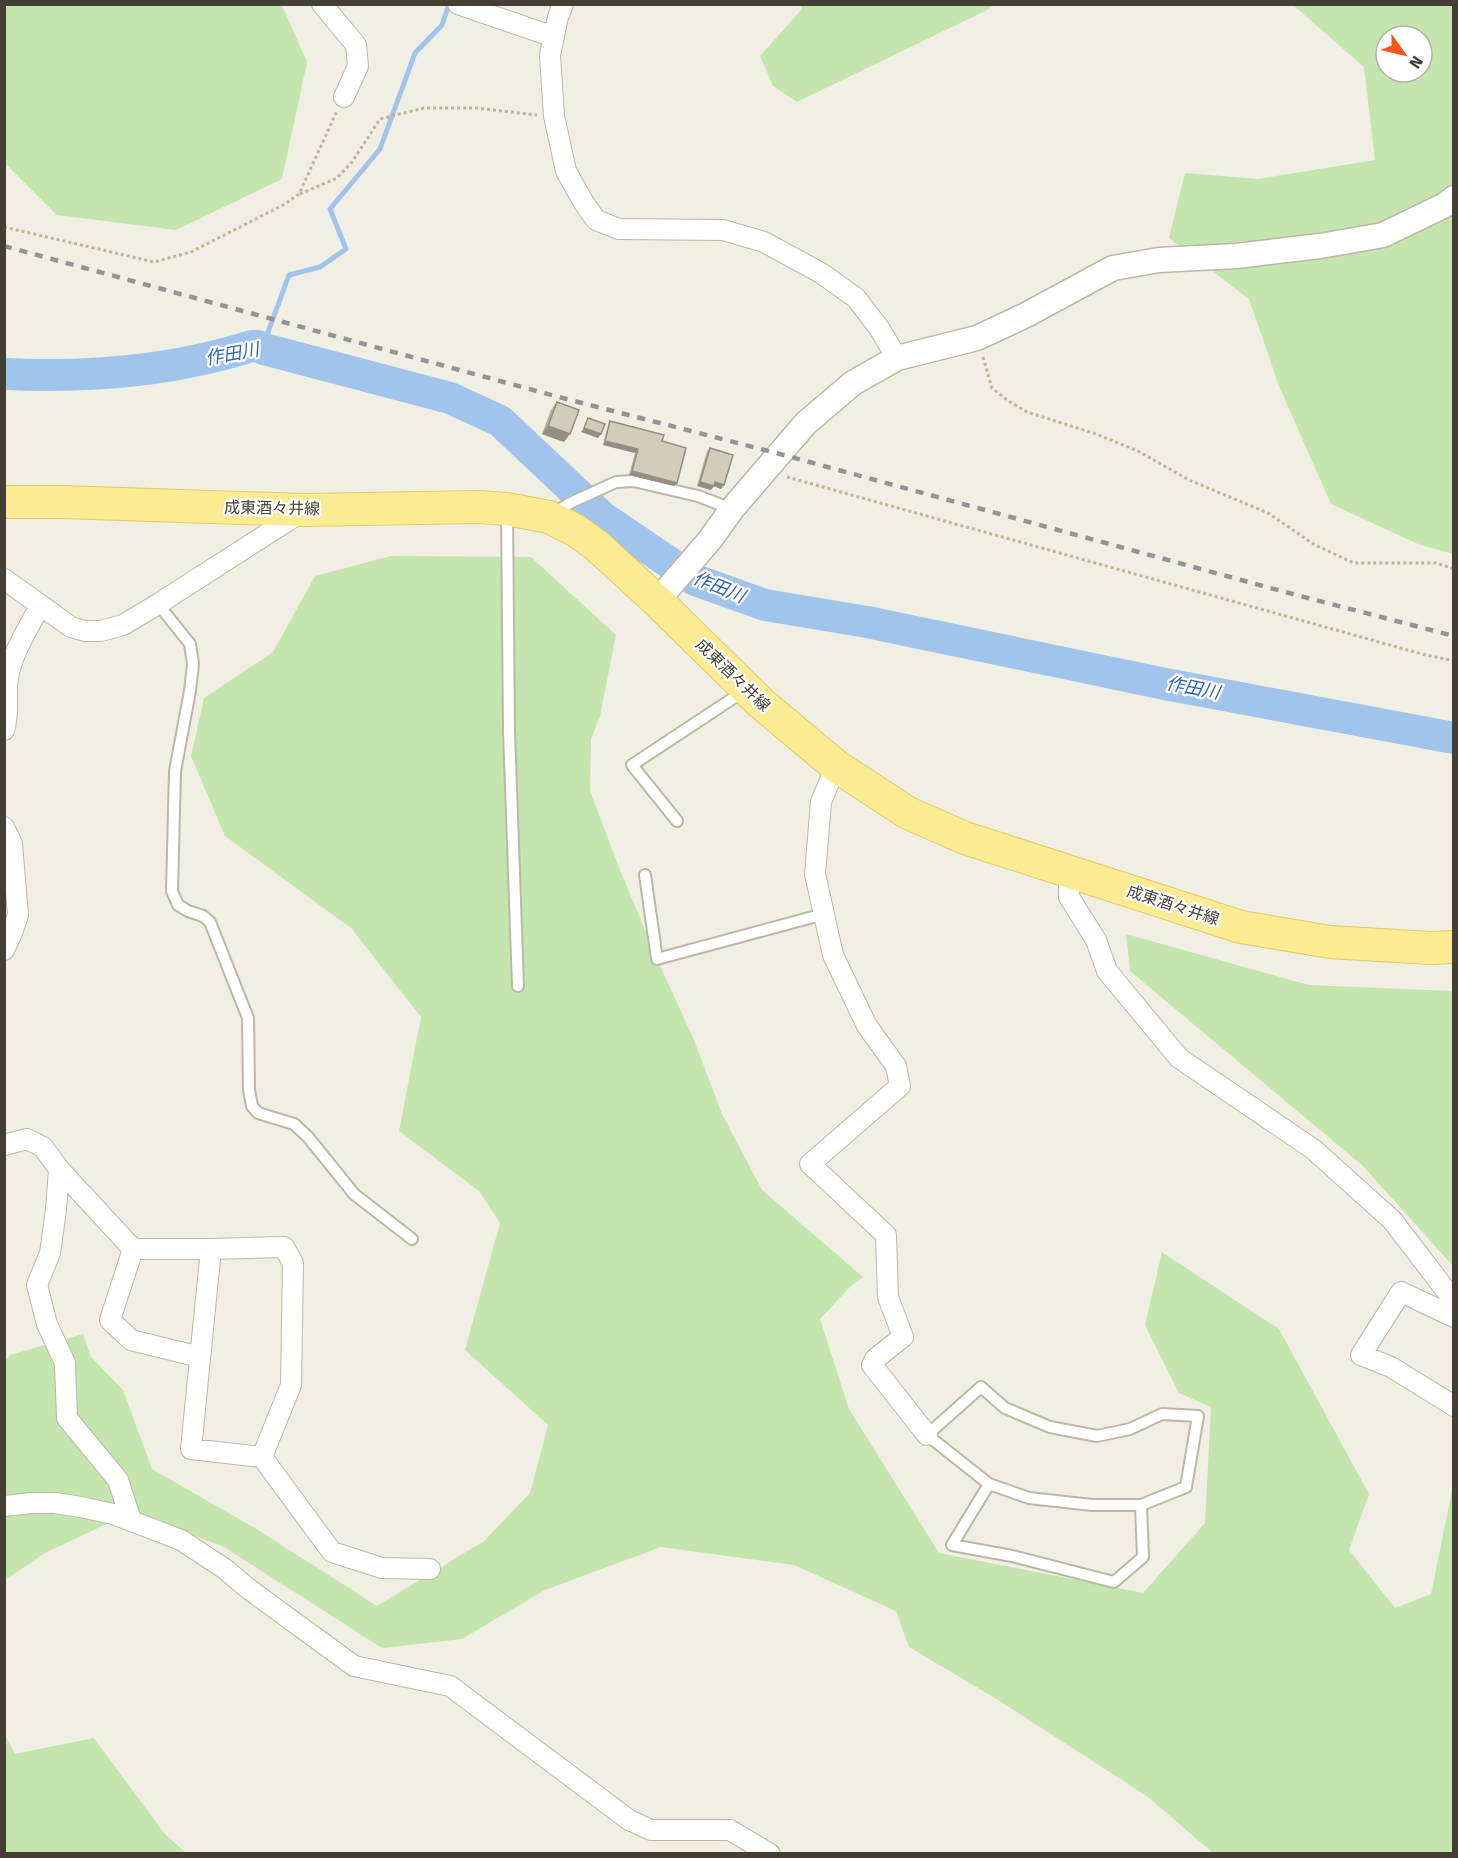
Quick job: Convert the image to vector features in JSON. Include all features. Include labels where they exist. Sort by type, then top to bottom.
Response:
[{"type":"main road","name":"成東酒々井線","points":[[4,502],[305,510],[478,507],[507,509],[549,517],[596,545],[747,689],[836,766],[908,813],[965,838],[1241,927],[1330,942],[1430,948],[1454,947]]},
{"type":"street","points":[[322,4],[356,45],[358,66],[344,97]]},
{"type":"street","points":[[458,4],[554,37]]},
{"type":"street","points":[[563,4],[550,55],[554,116],[566,171],[596,220],[619,229],[723,230],[764,242],[821,273],[856,298],[879,328],[897,358]]},
{"type":"street","points":[[657,601],[806,423],[853,383],[897,358],[978,338],[1113,268],[1158,260],[1236,256],[1320,246],[1383,235],[1454,198]]},
{"type":"street","points":[[4,579],[71,627],[85,631],[101,631],[123,625],[305,510]]},
{"type":"street","points":[[4,730],[7,722],[8,679],[14,658],[40,605]]},
{"type":"street","points":[[836,766],[821,802],[815,874],[833,955],[867,1026],[896,1066],[900,1086],[810,1164],[886,1235],[888,1297],[903,1337],[875,1359],[872,1365],[927,1435]]},
{"type":"street","points":[[4,827],[12,844],[18,915],[4,950]]},
{"type":"street","points":[[1069,871],[1069,897],[1096,940],[1107,971],[1179,1058],[1313,1149],[1392,1220],[1454,1301]]},
{"type":"street","points":[[4,1144],[27,1139],[43,1147],[59,1169],[133,1249],[284,1247],[293,1263],[291,1384],[262,1457]]},
{"type":"street","points":[[59,1169],[50,1253],[37,1285],[47,1324],[65,1363],[67,1418],[118,1480],[131,1520]]},
{"type":"street","points":[[133,1249],[111,1320],[131,1340],[200,1357]]},
{"type":"street","points":[[211,1249],[191,1449],[262,1457],[332,1552],[382,1568],[430,1569]]},
{"type":"street","points":[[1454,1317],[1401,1292],[1361,1355],[1391,1367],[1454,1406]]},
{"type":"street","points":[[4,1506],[55,1503],[113,1514],[181,1540],[225,1569],[250,1590],[354,1665],[450,1686],[629,1820],[651,1830],[730,1830],[770,1854]]},
{"type":"lane","points":[[549,517],[570,503],[616,482],[633,481],[698,496],[732,509]]},
{"type":"lane","points":[[507,509],[509,731],[518,986]]},
{"type":"lane","points":[[158,604],[190,644],[193,664],[175,771],[172,891],[178,905],[202,915],[210,922],[248,1018],[249,1090],[252,1106],[258,1113],[294,1124],[308,1137],[354,1194],[412,1239]]},
{"type":"lane","points":[[677,821],[632,765],[747,689]]},
{"type":"lane","points":[[645,874],[657,959],[824,914]]},
{"type":"lane","points":[[981,1387],[1005,1408],[1050,1427],[1097,1436],[1130,1429],[1162,1414],[1198,1416],[1186,1486],[1141,1505],[1092,1505],[1029,1498],[989,1484],[927,1435],[981,1387]]},
{"type":"lane","points":[[989,1484],[952,1545],[1012,1556],[1114,1582],[1143,1557],[1141,1505]]},
{"type":"path","points":[[299,194],[344,97]]},
{"type":"path","points":[[4,227],[154,262],[191,252],[285,204],[299,194],[337,178],[352,162],[380,119],[424,108],[476,108],[554,116]]},
{"type":"path","points":[[978,338],[992,388],[1027,412],[1096,434],[1138,451],[1190,480],[1268,513],[1316,544],[1354,563],[1436,563],[1454,569]]},
{"type":"path","points":[[766,471],[1454,661]]},
{"type":"green space","points":[[802,4],[994,5],[797,102],[773,86],[760,56],[802,9]]},
{"type":"green space","points":[[4,5],[282,5],[307,62],[282,179],[176,230],[57,215],[5,163]]},
{"type":"green space","points":[[1293,5],[1453,5],[1453,554],[1418,544],[1331,504],[1279,386],[1249,299],[1169,238],[1185,173],[1258,179],[1375,160],[1364,67]]},
{"type":"green space","points":[[391,556],[531,557],[616,635],[600,716],[591,739],[590,791],[620,870],[694,1040],[722,1114],[762,1190],[863,1277],[852,1285],[820,1319],[849,1409],[939,1553],[1143,1593],[1205,1523],[1211,1407],[1179,1393],[1145,1325],[1162,1252],[1279,1329],[1369,1494],[1349,1550],[1395,1608],[1431,1594],[1453,1486],[1453,1853],[1213,1853],[1148,1797],[995,1698],[909,1647],[896,1611],[794,1565],[661,1547],[545,1590],[462,1639],[382,1648],[224,1547],[132,1512],[45,1553],[5,1580],[5,1361],[10,1355],[83,1334],[91,1357],[123,1390],[152,1469],[258,1530],[377,1606],[484,1541],[530,1493],[548,1425],[465,1350],[500,1223],[479,1191],[399,1131],[421,1017],[351,928],[225,836],[191,756],[204,698],[273,652],[315,576]]},
{"type":"green space","points":[[1126,934],[1309,985],[1453,991],[1453,1266],[1363,1166],[1130,971]]},
{"type":"green space","points":[[4,1733],[15,1754],[94,1738],[164,1833],[186,1853],[5,1853]]},
{"type":"building","points":[[557,402],[579,410],[570,434],[548,426]]},
{"type":"building","points":[[588,418],[605,424],[601,434],[584,428]]},
{"type":"building","points":[[610,421],[664,435],[662,441],[686,448],[677,483],[632,471],[638,449],[605,441]]},
{"type":"building","points":[[710,448],[733,455],[724,485],[715,482],[714,486],[700,482]]},
{"type":"waterway","points":[[258,346],[267,335],[289,275],[320,267],[346,249],[330,209],[380,149],[415,53],[442,25],[449,4]]},
{"type":"waterway","name":"作田川","points":[[4,374],[67,375],[130,371],[192,361],[258,346],[450,398],[500,421],[602,517],[695,580],[765,605],[867,622],[1165,684],[1454,738]]},
{"type":"railway","points":[[4,246],[1454,636]]}]
